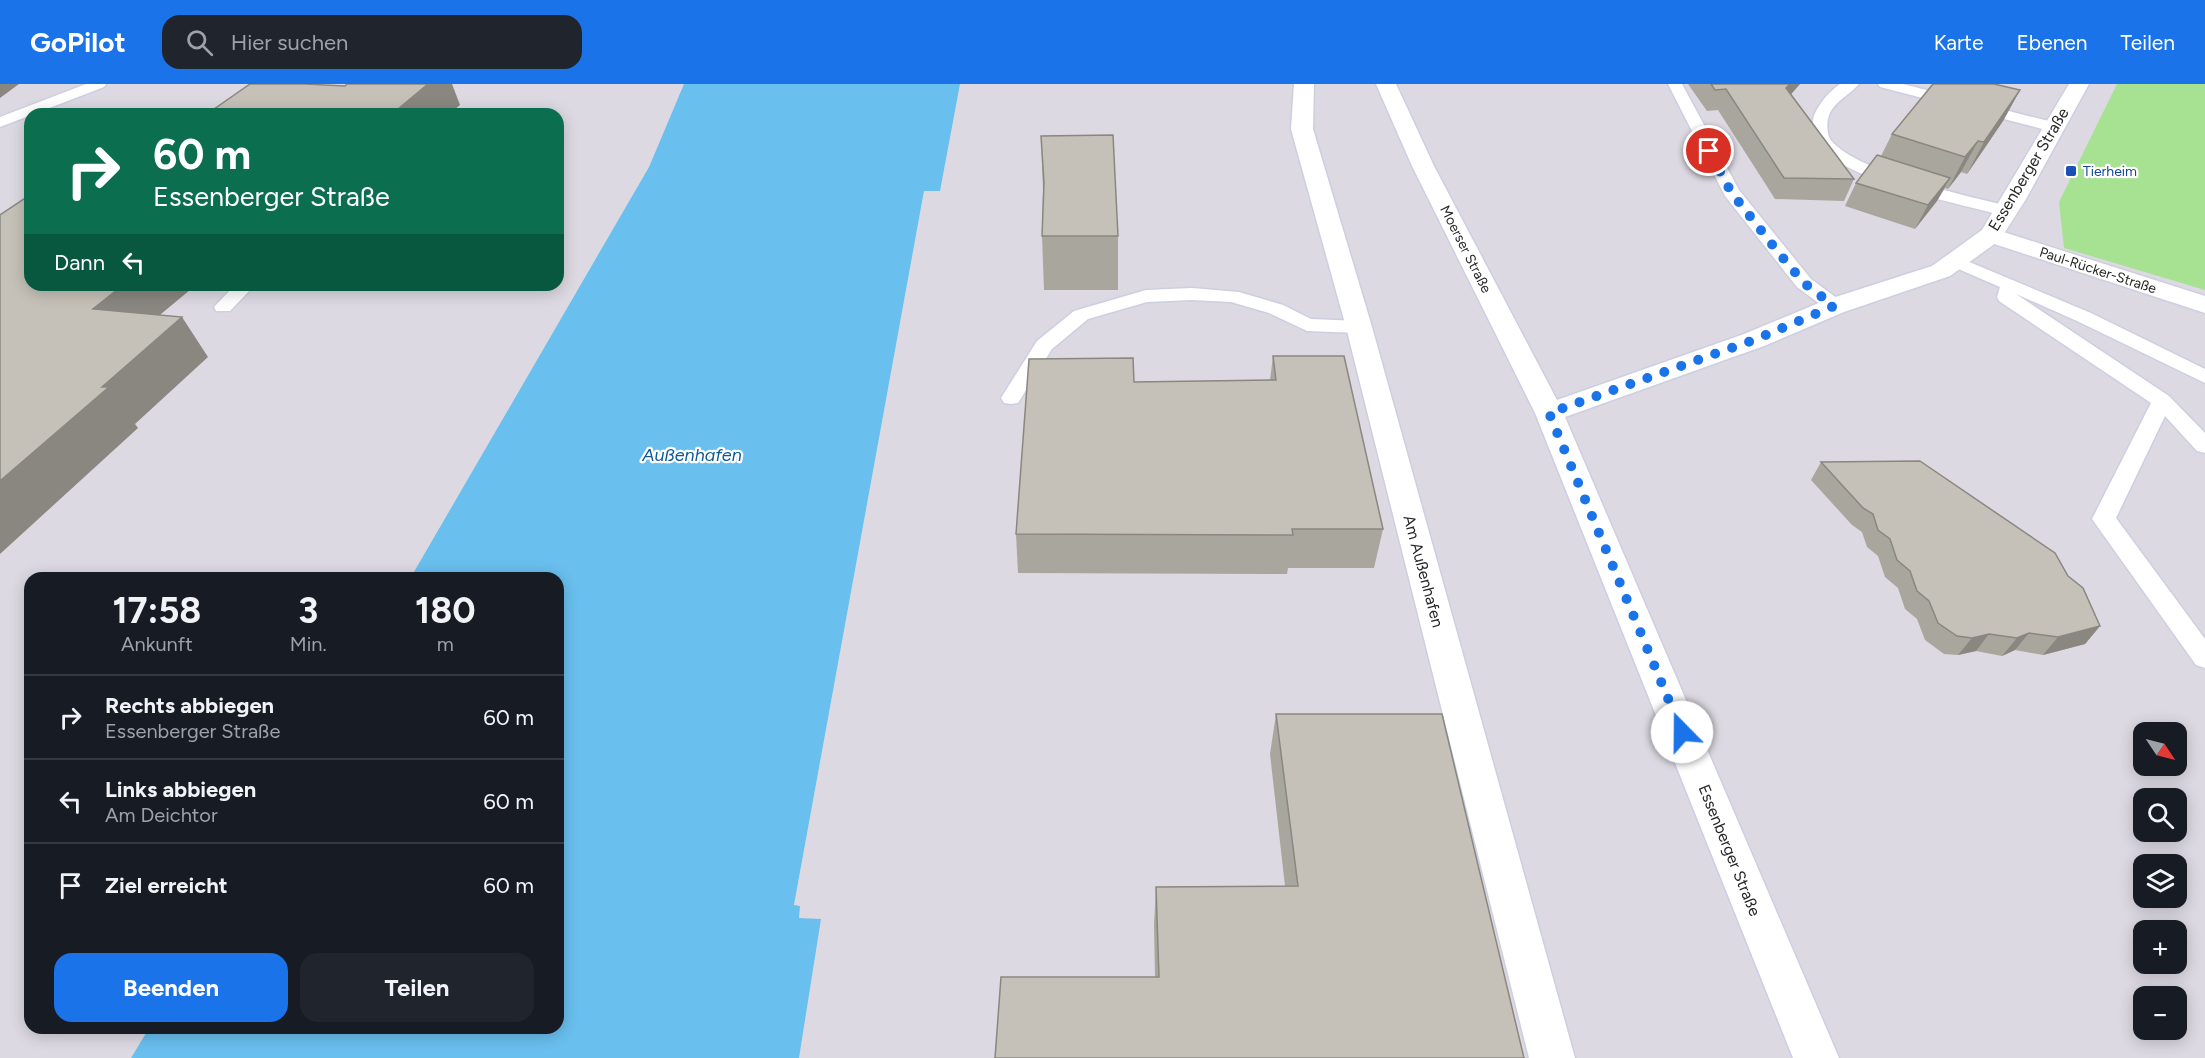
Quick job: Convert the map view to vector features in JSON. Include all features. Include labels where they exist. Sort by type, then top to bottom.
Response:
[{"type":"street","name":"Am Außenhafen","points":[[1304,84],[1302,129],[1359,327],[1552,1058]]},
{"type":"street","name":"Moerser Straße","points":[[1386,84],[1423,166],[1549,413]]},
{"type":"street","name":"Essenberger Straße","points":[[1816,1058],[1549,413],[1754,340],[1834,306],[1941,271],[1991,235],[2079,84]]},
{"type":"street","name":"Paul-Rücker-Straße","points":[[1991,235],[2205,304]]},
{"type":"lane","points":[[36,108],[99,84]]},
{"type":"lane","points":[[1675,84],[1731,192],[1804,283],[1834,306]]},
{"type":"lane","points":[[1852,84],[1844,87],[1823,112],[1818,128],[1826,145],[1845,160],[1879,174],[2006,211]]},
{"type":"lane","points":[[1886,84],[2054,127]]},
{"type":"lane","points":[[0,122],[24,113]]},
{"type":"lane","points":[[1955,261],[2084,317],[2205,377]]},
{"type":"lane","points":[[2010,285],[2006,297],[2162,401],[2205,446]]},
{"type":"lane","points":[[223,307],[240,291]]},
{"type":"lane","points":[[1011,398],[1044,345],[1081,315],[1146,296],[1192,294],[1232,296],[1276,309],[1307,325],[1359,327]]},
{"type":"lane","points":[[2162,401],[2104,519],[2205,658]]},
{"type":"shaded area","points":[[0,84],[684,84],[649,167],[414,572],[24,572],[24,1034],[145,1034],[131,1058],[0,1058]]},
{"type":"shaded area","points":[[960,84],[2205,84],[2205,1058],[799,1058],[821,919],[798,918],[794,906],[924,191],[940,190]]},
{"type":"green space","points":[[2117,84],[2205,84],[2205,290],[2064,248],[2059,202]]},
{"type":"water","name":"Außenhafen","points":[[684,84],[960,84],[940,191],[924,191],[794,905],[800,906],[799,918],[821,919],[799,1058],[131,1058],[145,1034],[564,1034],[564,572],[414,572],[649,167]]},
{"type":"building","points":[[250,84],[345,86],[347,84],[428,84],[399,108],[216,108]]},
{"type":"building","points":[[1711,84],[1790,84],[1786,88],[1854,179],[1784,178],[1726,89],[1715,90]]},
{"type":"building","points":[[1933,84],[1994,84],[2020,90],[1984,142],[1978,141],[1965,157],[1892,134]]},
{"type":"building","points":[[1113,135],[1118,236],[1042,236],[1044,183],[1041,136]]},
{"type":"building","points":[[1877,155],[1950,178],[1928,205],[1856,183]]},
{"type":"building","points":[[24,199],[24,291],[116,291],[93,309],[182,317],[102,387],[109,387],[0,481],[0,215]]},
{"type":"building","points":[[1273,356],[1344,356],[1383,529],[1292,529],[1293,535],[1016,534],[1029,359],[1133,358],[1134,382],[1276,380]]},
{"type":"building","points":[[1920,461],[2055,553],[2068,576],[2083,588],[2100,626],[2058,637],[2029,633],[2017,638],[1989,634],[1972,638],[1957,636],[1938,623],[1929,601],[1917,591],[1910,571],[1897,560],[1890,539],[1878,530],[1873,514],[1863,508],[1821,462]]},
{"type":"building","points":[[1276,714],[1442,714],[1524,1058],[995,1058],[1001,977],[1159,977],[1156,887],[1298,886]]},
{"type":"place","name":"Tierheim","points":[[2071,171]]},
{"type":"route","points":[[1682,732],[1549,413],[1754,340],[1834,306],[1804,283],[1778,252],[1731,192],[1709,151]]}]
